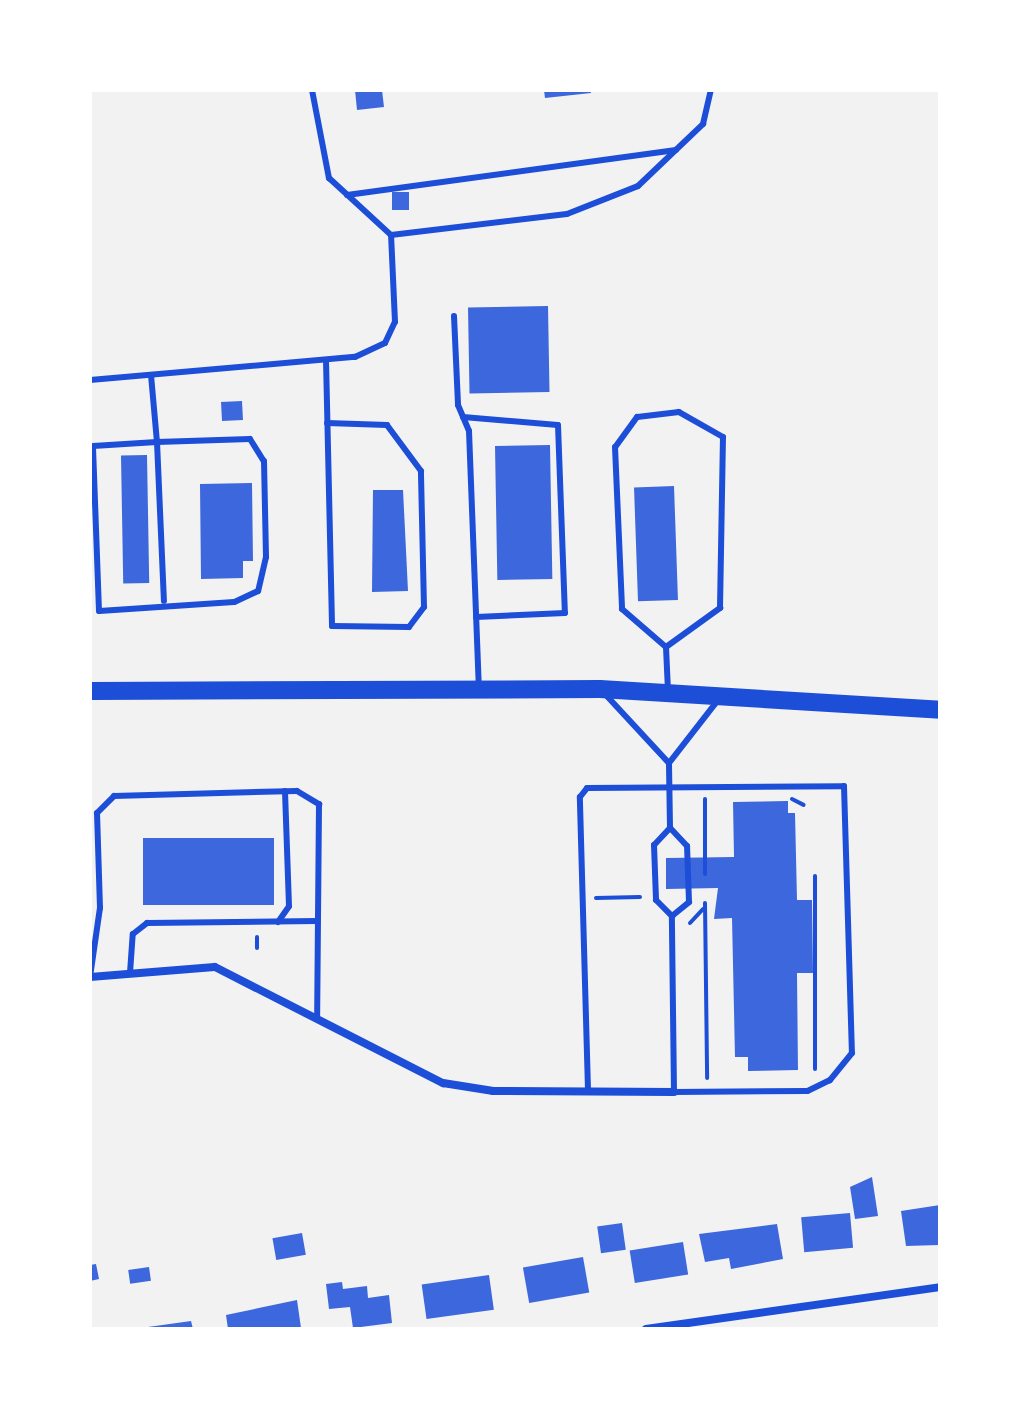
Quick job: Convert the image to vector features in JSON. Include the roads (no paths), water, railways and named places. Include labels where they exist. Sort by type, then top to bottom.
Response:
[{"type":"main road","points":[[90,691],[600,689],[723,694],[940,710]]},
{"type":"street","points":[[90,977],[215,967],[317,1016],[443,1083],[493,1091],[674,1092]]},
{"type":"street","points":[[646,1329],[940,1287]]},
{"type":"lane","points":[[90,380],[355,357],[385,343],[395,322],[391,235],[329,178],[318,147],[312,90]]},
{"type":"lane","points":[[391,235],[567,214],[638,186],[703,124],[711,90]]},
{"type":"lane","points":[[347,195],[676,150]]},
{"type":"lane","points":[[454,316],[479,688]]},
{"type":"lane","points":[[326,360],[327,423],[332,626],[409,627],[424,607],[421,471],[387,425],[327,423]]},
{"type":"lane","points":[[151,375],[164,601]]},
{"type":"lane","points":[[666,647],[720,608],[723,437],[679,412],[637,417],[615,447],[622,609],[666,647],[668,692]]},
{"type":"lane","points":[[463,417],[558,425],[565,613],[476,617]]},
{"type":"lane","points":[[250,439],[264,461],[266,557],[258,591],[234,602],[164,601],[99,611],[93,446],[157,442],[250,439]]},
{"type":"lane","points":[[600,689],[669,763]]},
{"type":"lane","points":[[672,916],[689,902],[687,846],[670,828],[669,763],[723,694]]},
{"type":"lane","points":[[588,1090],[581,791],[844,786],[856,1016],[852,1053],[820,1086],[788,1094],[674,1092],[672,916],[656,900],[654,845],[670,828]]},
{"type":"lane","points":[[278,922],[289,906],[285,791]]},
{"type":"lane","points":[[90,977],[100,908],[97,813],[114,796],[285,791],[319,804],[317,1016]]},
{"type":"lane","points":[[130,973],[133,934],[147,923],[317,921]]}]
